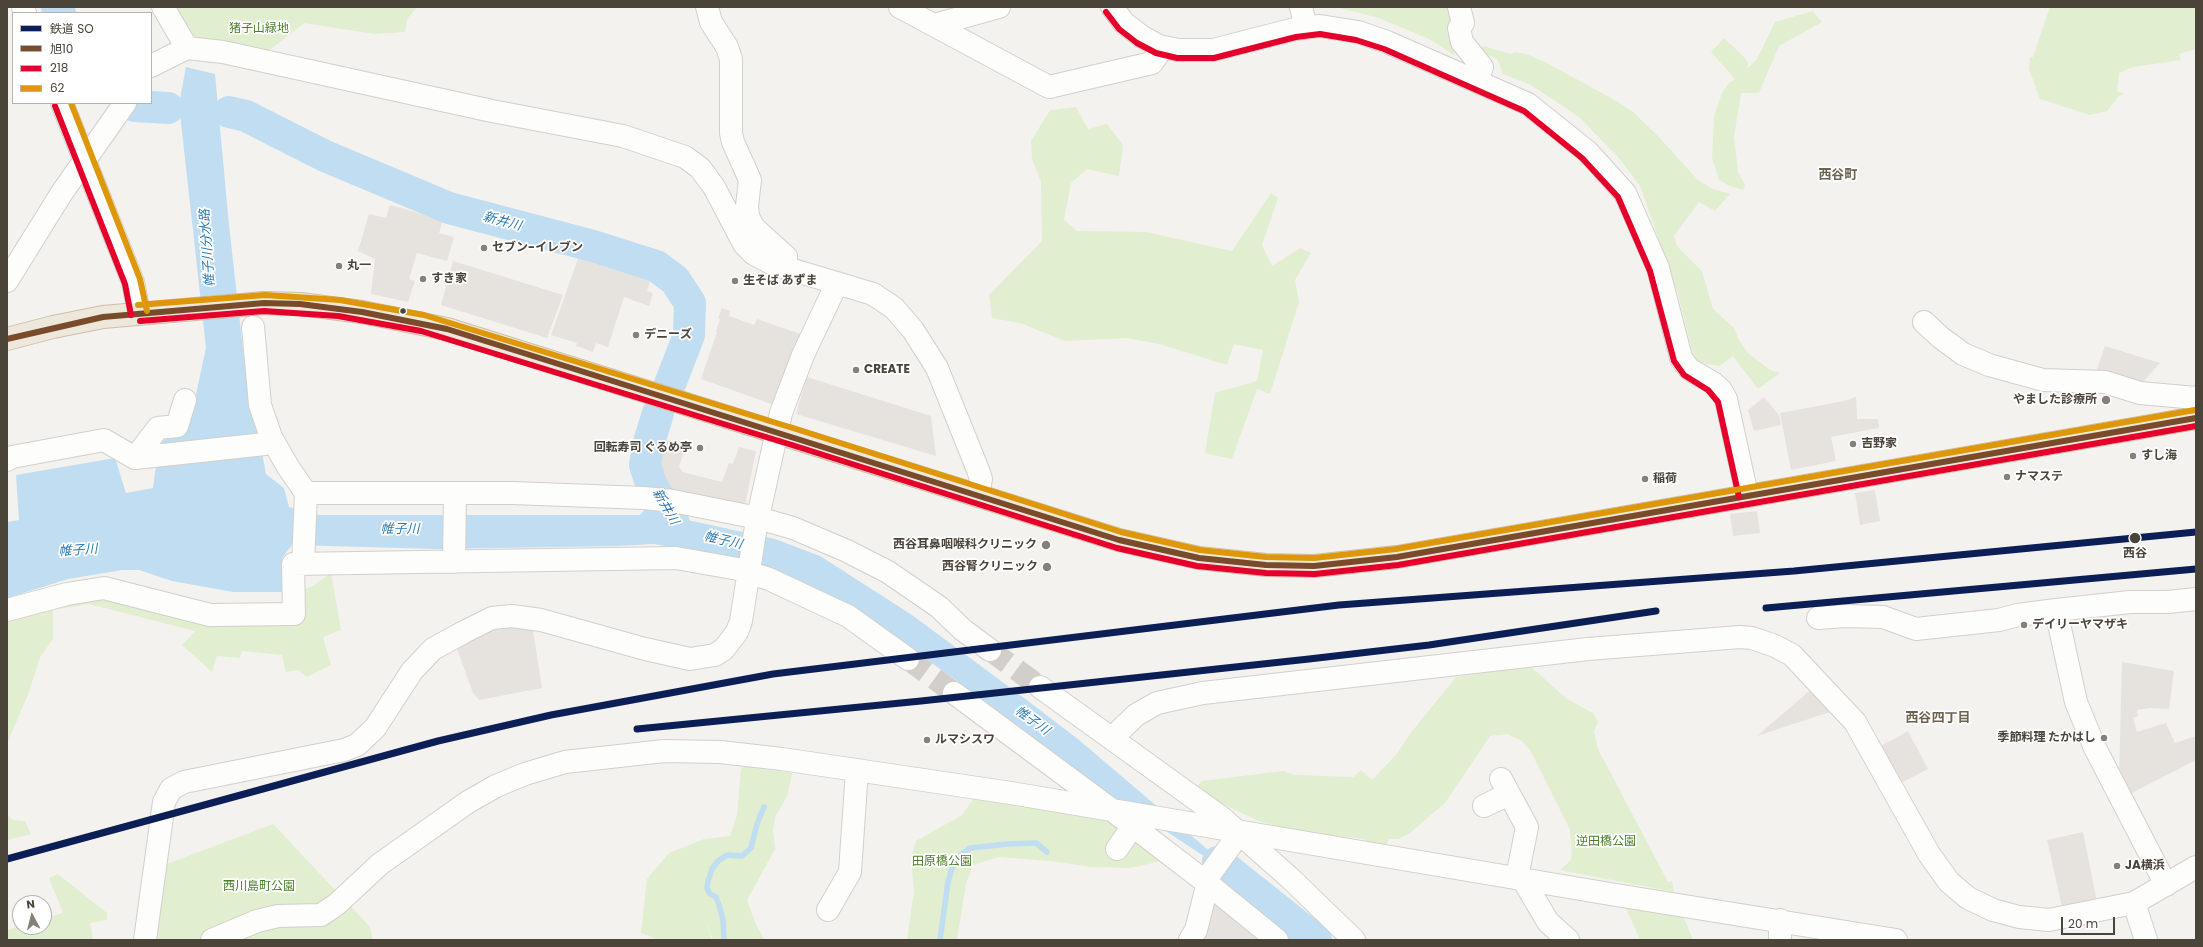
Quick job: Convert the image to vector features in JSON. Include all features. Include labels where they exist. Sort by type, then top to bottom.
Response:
[{"type":"highway","points":[[7,339],[53,327],[103,317],[264,302],[339,308],[423,323],[777,432],[1119,540],[1199,558],[1259,565],[1314,566],[1397,557],[2196,418]]},
{"type":"street","points":[[163,7],[187,48]]},
{"type":"street","points":[[707,7],[712,22],[731,59],[731,133],[733,142],[750,180],[747,206],[748,216],[753,226],[786,257],[783,266]]},
{"type":"street","points":[[900,7],[1049,87],[1152,63],[1163,47]]},
{"type":"street","points":[[934,25],[999,7]]},
{"type":"street","points":[[1112,7],[1124,23],[1140,36],[1163,47],[1178,50],[1213,50],[1304,17],[1358,32],[1477,81],[1528,104],[1588,152],[1625,193],[1658,268],[1681,358],[1688,369],[1713,383],[1721,390],[1726,399],[1747,495]]},
{"type":"street","points":[[1459,7],[1463,23],[1459,28],[1462,42],[1482,68],[1477,81]]},
{"type":"street","points":[[152,66],[187,48],[224,52],[492,111],[623,136],[685,157],[700,168],[714,187],[744,244],[754,254],[773,264],[874,294],[894,308],[914,330],[937,368],[978,470],[981,479],[978,496]]},
{"type":"street","points":[[62,104],[86,160],[133,282],[140,313]]},
{"type":"street","points":[[7,281],[61,194],[124,104]]},
{"type":"street","points":[[145,940],[164,802],[171,790],[184,782],[344,750],[357,745],[374,728],[412,670],[433,649],[492,618],[512,616],[541,620],[645,649],[690,659],[715,655],[727,646],[737,632],[750,571],[757,522],[781,413],[803,355],[837,282]]},
{"type":"street","points":[[1924,322],[1940,337],[1963,354],[1989,365],[2043,380],[2105,382],[2140,393],[2196,398],[2196,400]]},
{"type":"street","points":[[253,327],[260,405],[270,443],[288,467],[306,496],[303,560]]},
{"type":"street","points":[[142,457],[158,428],[177,426],[185,400]]},
{"type":"street","points":[[7,460],[12,457],[104,440],[142,457],[270,443]]},
{"type":"street","points":[[306,496],[406,494],[455,497],[644,498],[673,501],[757,522],[793,528],[847,551],[888,572],[939,607],[963,630],[990,650]]},
{"type":"street","points":[[454,557],[455,497]]},
{"type":"street","points":[[7,610],[67,594],[104,588],[210,615],[294,614],[293,564],[303,560],[408,562],[454,557],[676,558],[750,571],[769,579],[848,616],[908,659]]},
{"type":"street","points":[[1818,618],[1845,616],[1883,617],[1916,629],[1999,620],[2018,615],[2130,602],[2168,602],[2196,599]]},
{"type":"street","points":[[2056,610],[2076,702],[2095,748],[2166,885]]},
{"type":"street","points":[[1112,738],[1136,715],[1157,703],[1203,693],[1588,649],[1740,637],[1752,638],[1775,646],[1792,655],[1855,722],[1929,854],[1949,882],[1968,898],[1993,910],[2019,917],[2049,920],[2134,903],[2196,867]]},
{"type":"street","points":[[1040,687],[1112,738],[1234,838],[1354,940]]},
{"type":"street","points":[[954,693],[1209,879],[1277,940]]},
{"type":"street","points":[[212,940],[257,920],[278,916],[321,915],[337,904],[380,864],[468,802],[496,786],[525,774],[565,762],[664,751],[720,752],[857,770],[1122,816],[1212,827],[1234,838],[1520,878],[1673,904],[1780,930],[1896,940]]},
{"type":"street","points":[[828,910],[850,872],[857,770]]},
{"type":"street","points":[[1484,806],[1505,787],[1527,827],[1520,878],[1548,922],[1568,940]]},
{"type":"street","points":[[1117,849],[1122,816]]},
{"type":"street","points":[[1190,940],[1196,930],[1209,879],[1234,838]]},
{"type":"street","points":[[2134,903],[2146,940]]},
{"type":"green space","name":"猪子山緑地","points":[[175,7],[417,7],[407,19],[405,32],[375,34],[304,23],[267,52],[198,39],[193,35]]},
{"type":"green space","points":[[1336,7],[1450,7],[1452,17],[1448,34],[1456,50],[1454,55],[1431,40],[1379,18]]},
{"type":"green space","points":[[2050,7],[2196,7],[2196,49],[2179,54],[2181,60],[2133,67],[2119,73],[2117,91],[2128,95],[2123,94],[2118,97],[2107,111],[2090,115],[2040,99],[2029,69],[2030,57],[2033,57]]},
{"type":"green space","points":[[1813,11],[1822,22],[1779,46],[1759,93],[1741,93],[1734,137],[1738,172],[1745,185],[1743,190],[1730,186],[1719,180],[1712,158],[1714,116],[1722,93],[1729,83],[1735,79],[1711,52],[1724,38],[1744,57],[1748,63],[1747,69],[1757,59],[1775,22]]},
{"type":"green space","points":[[1484,46],[1510,54],[1516,52],[1526,54],[1545,62],[1613,99],[1632,111],[1656,134],[1698,180],[1713,189],[1730,194],[1715,211],[1699,202],[1674,236],[1677,246],[1702,271],[1713,309],[1734,328],[1739,340],[1748,353],[1770,370],[1780,373],[1758,389],[1733,356],[1720,366],[1700,363],[1693,355],[1678,294],[1640,186],[1619,158],[1579,117],[1531,85],[1503,74],[1497,59],[1480,52],[1479,48]]},
{"type":"green space","points":[[1076,107],[1088,129],[1107,124],[1123,145],[1119,176],[1087,169],[1071,183],[1064,220],[1077,231],[1146,232],[1232,251],[1271,193],[1278,198],[1262,245],[1272,266],[1300,248],[1311,253],[1295,280],[1299,302],[1270,394],[1257,389],[1232,459],[1205,453],[1215,393],[1257,381],[1263,350],[1234,344],[1227,365],[1159,344],[1127,338],[1065,341],[1020,323],[992,318],[989,295],[1042,241],[1041,182],[1032,159],[1031,141],[1050,110]]},
{"type":"green space","points":[[331,573],[341,630],[323,637],[331,665],[307,677],[298,670],[286,672],[282,655],[242,651],[240,658],[217,656],[212,672],[182,645],[195,631],[89,604],[53,610],[53,639],[40,657],[29,692],[7,744],[7,614],[92,595],[272,622],[297,592],[313,586]]},
{"type":"green space","name":"逆田橋公園","points":[[1530,666],[1567,699],[1593,713],[1598,722],[1594,731],[1598,749],[1668,882],[1672,881],[1674,892],[1560,870],[1570,861],[1572,854],[1570,830],[1530,750],[1522,741],[1507,734],[1490,736],[1445,803],[1410,833],[1399,839],[1389,839],[1384,849],[1363,839],[1349,837],[1334,840],[1261,822],[1194,791],[1202,781],[1283,771],[1295,775],[1353,777],[1361,770],[1372,780],[1397,754],[1409,735],[1456,677]]},
{"type":"green space","points":[[750,763],[753,768],[792,773],[787,796],[775,817],[773,830],[775,849],[747,900],[755,922],[764,940],[713,940],[704,916],[712,940],[659,940],[641,933],[647,879],[669,853],[704,839],[730,836],[737,815],[741,769]]},
{"type":"green space","name":"田原橋公園","points":[[976,795],[1107,817],[1162,861],[1130,868],[1092,867],[1051,861],[998,857],[973,865],[966,884],[957,940],[907,940],[914,891],[911,859],[916,841],[962,815]]},
{"type":"green space","points":[[7,815],[13,820],[25,821],[31,834],[7,840]]},
{"type":"green space","name":"西川島町公園","points":[[273,824],[370,927],[373,940],[150,940],[159,867]]},
{"type":"green space","points":[[58,874],[107,913],[107,920],[90,923],[93,940],[7,940],[7,930],[12,928],[12,935],[52,935],[52,916],[63,913],[49,878]]},
{"type":"green space","points":[[1622,899],[1681,911],[1693,940],[1640,940]]},
{"type":"shaded area","points":[[390,205],[443,220],[439,233],[454,237],[447,261],[417,253],[409,279],[415,281],[408,302],[371,294],[375,259],[358,251],[369,214],[386,218]]},
{"type":"shaded area","points":[[581,250],[643,270],[652,276],[647,291],[653,293],[649,306],[624,297],[608,347],[596,343],[593,352],[576,346],[577,343],[551,335]]},
{"type":"shaded area","points":[[453,261],[563,295],[547,338],[441,305]]},
{"type":"shaded area","points":[[722,308],[730,311],[729,316],[754,325],[757,319],[806,336],[795,344],[774,405],[701,379],[717,332],[720,319],[718,318]]},
{"type":"shaded area","points":[[2105,346],[2160,363],[2143,382],[2137,385],[2096,372]]},
{"type":"shaded area","points":[[807,377],[931,416],[936,456],[796,414]]},
{"type":"shaded area","points":[[1764,397],[1779,415],[1781,425],[1754,431],[1748,410]]},
{"type":"shaded area","points":[[1856,397],[1857,419],[1878,419],[1879,428],[1831,437],[1836,461],[1791,470],[1780,413],[1844,401]]},
{"type":"shaded area","points":[[660,438],[686,445],[679,467],[683,472],[722,482],[729,463],[733,464],[739,447],[756,451],[745,505],[742,506],[670,489],[657,458],[656,449]]},
{"type":"shaded area","points":[[1875,490],[1880,521],[1860,525],[1855,493]]},
{"type":"shaded area","points":[[1757,511],[1760,533],[1733,536],[1730,514]]},
{"type":"shaded area","points":[[505,624],[532,624],[542,688],[479,700],[473,693],[456,646]]},
{"type":"shaded area","points":[[2122,662],[2174,671],[2169,709],[2150,708],[2137,710],[2138,716],[2133,718],[2137,732],[2166,723],[2175,743],[2196,736],[2196,760],[2128,795],[2119,777]]},
{"type":"shaded area","points":[[1815,686],[1836,710],[1757,736]]},
{"type":"shaded area","points":[[1908,731],[1928,769],[1899,784],[1879,747]]},
{"type":"shaded area","points":[[2083,832],[2097,902],[2062,907],[2047,840]]},
{"type":"shaded area","points":[[1211,904],[1222,905],[1263,940],[1199,940]]},
{"type":"water","name":"帷子川分水路","points":[[186,67],[215,74],[229,225],[244,359],[266,474],[284,488],[289,507],[320,515],[640,515],[647,506],[676,508],[678,518],[775,539],[820,556],[912,615],[1079,740],[1254,889],[1064,764],[964,686],[880,626],[786,574],[736,559],[654,544],[437,549],[292,545],[282,558],[282,592],[233,592],[172,581],[139,570],[122,570],[68,579],[7,598],[7,522],[19,520],[16,475],[115,458],[126,493],[153,488],[159,442],[171,437],[190,422],[206,348],[179,104]]},
{"type":"waterway","name":"新井川","points":[[57,7],[60,12]]},
{"type":"waterway","name":"新井川","points":[[135,106],[168,108]]},
{"type":"waterway","name":"新井川","points":[[229,112],[246,116],[325,156],[449,208],[593,246],[656,266],[675,280],[690,303],[689,335],[670,384]]},
{"type":"waterway","name":"新井川","points":[[658,413],[648,446],[645,465],[651,484],[675,526]]},
{"type":"waterway","points":[[724,940],[723,920],[720,908],[716,897],[710,894],[707,888],[708,881],[712,869],[718,861],[727,855],[742,856],[751,848],[757,824],[764,807]]},
{"type":"waterway","points":[[940,940],[948,882],[952,868],[959,856],[970,848],[1008,844],[1036,843],[1047,852]]},
{"type":"waterway","name":"帷子川","points":[[1218,862],[1316,940]]},
{"type":"tunnel","points":[[990,650],[1040,687]]},
{"type":"tunnel","points":[[908,659],[954,693]]},
{"type":"rail line","name":"SO","points":[[7,859],[438,741],[551,715],[773,674],[1339,605],[1794,571],[2196,532]]},
{"type":"rail line","name":"SO","points":[[1766,608],[2196,569]]},
{"type":"rail line","name":"SO","points":[[637,729],[921,701],[1309,659],[1429,645],[1656,611]]},
{"type":"transit line","name":"218","points":[[1106,12],[1119,29],[1137,43],[1156,53],[1177,58],[1214,58],[1296,37],[1320,34],[1356,40],[1384,49],[1524,111],[1582,158],[1618,197],[1650,271],[1674,361],[1684,375],[1708,390],[1718,402],[1739,497]]},
{"type":"transit line","name":"62","points":[[71,104],[140,279],[147,311]]},
{"type":"transit line","name":"218","points":[[55,106],[125,284],[131,315]]},
{"type":"transit line","name":"62","points":[[138,305],[265,295],[340,300],[424,315],[796,429],[1121,532],[1200,550],[1266,557],[1314,558],[1396,549],[2195,410]]},
{"type":"transit line","name":"旭10","points":[[7,339],[103,317],[264,303],[300,304],[362,312],[447,329],[1119,540],[1199,558],[1266,565],[1314,566],[1397,557],[2196,418]]},
{"type":"transit line","name":"218","points":[[140,321],[264,311],[338,316],[421,331],[792,445],[1117,548],[1197,566],[1266,573],[1315,574],[1398,565],[2196,426]]},
{"type":"place","name":"セブン-イレブン","points":[[484,248]]},
{"type":"place","name":"丸一","points":[[339,266]]},
{"type":"place","name":"すき家","points":[[423,279]]},
{"type":"place","name":"生そば あずま","points":[[735,281]]},
{"type":"place","name":"デニーズ","points":[[636,335]]},
{"type":"place","name":"CREATE","points":[[856,370]]},
{"type":"place","name":"やました診療所","points":[[2106,400]]},
{"type":"place","name":"吉野家","points":[[1853,444]]},
{"type":"place","name":"回転寿司 ぐるめ亭","points":[[700,448]]},
{"type":"place","name":"すし海","points":[[2133,456]]},
{"type":"place","name":"ナマステ","points":[[2007,477]]},
{"type":"place","name":"稲荷","points":[[1645,479]]},
{"type":"place","name":"西谷","points":[[2135,538]]},
{"type":"place","name":"西谷耳鼻咽喉科クリニック","points":[[1046,545]]},
{"type":"place","name":"西谷腎クリニック","points":[[1047,567]]},
{"type":"place","name":"デイリーヤマザキ","points":[[2024,625]]},
{"type":"place","name":"季節料理 たかはし","points":[[2104,738]]},
{"type":"place","name":"ルマシスワ","points":[[927,740]]},
{"type":"place","name":"JA横浜","points":[[2117,866]]},
{"type":"district","name":"西谷町","points":[[1838,176]]},
{"type":"district","name":"西谷四丁目","points":[[1938,719]]}]
